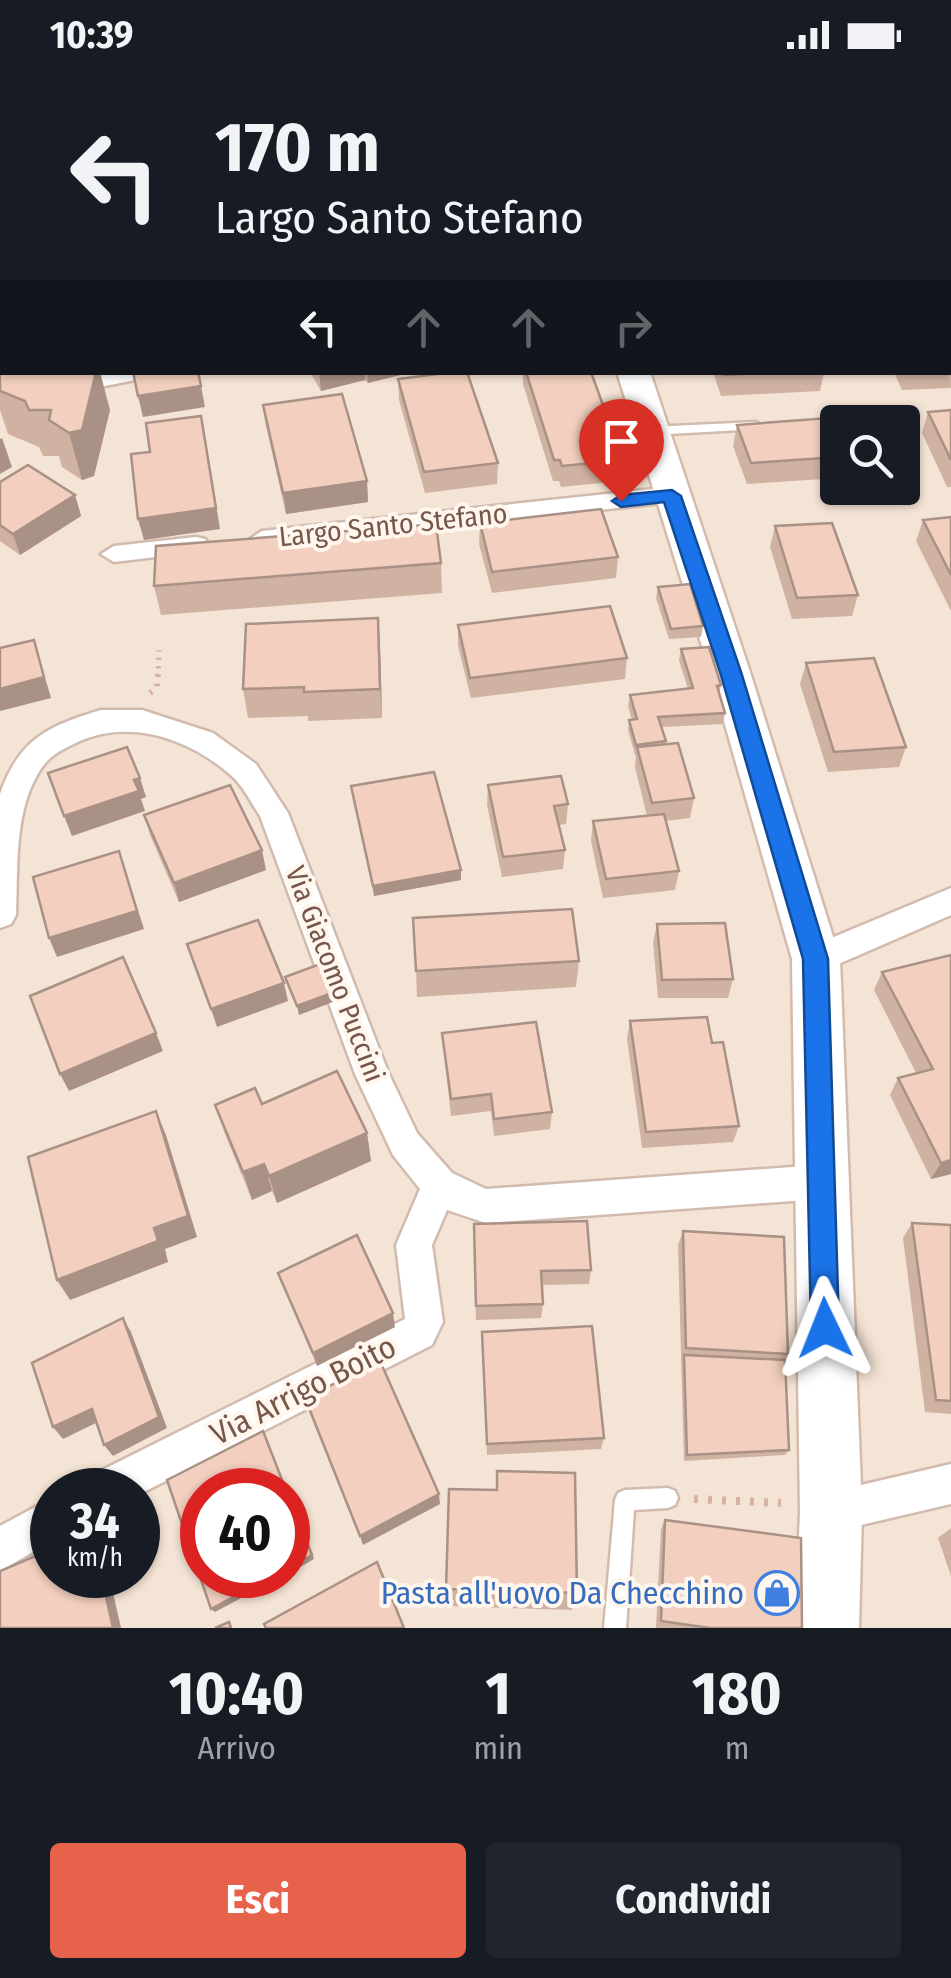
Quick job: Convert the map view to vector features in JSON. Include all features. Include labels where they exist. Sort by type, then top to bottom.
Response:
[{"type":"street","points":[[0,400],[125,375]]},
{"type":"street","points":[[635,375],[816,959],[831,1512],[828,1628]]},
{"type":"street","name":"Largo Santo Stefano","points":[[114,554],[672,496]]},
{"type":"street","name":"Via Giacomo Puccini","points":[[0,916],[7,816],[20,778],[41,746],[101,720],[142,720],[203,741],[246,772],[273,813],[372,1074],[405,1144],[438,1185],[463,1200],[486,1206],[820,1182]]},
{"type":"street","points":[[816,959],[951,902]]},
{"type":"street","name":"Via Arrigo Boito","points":[[148,1468],[418,1332],[424,1322],[414,1245],[438,1185]]},
{"type":"street","points":[[831,1512],[951,1484]]},
{"type":"street","points":[[0,1550],[30,1532]]},
{"type":"lane","points":[[810,423],[820,423]]},
{"type":"lane","points":[[650,431],[770,425]]},
{"type":"lane","points":[[615,1628],[625,1500],[668,1498]]},
{"type":"path","points":[[157,688],[159,650]]},
{"type":"path","points":[[668,1498],[775,1502]]},
{"type":"shaded area","points":[[0,375],[951,375],[951,1628],[0,1628]]},
{"type":"building","points":[[0,375],[95,375],[82,430],[69,433],[49,420],[51,410],[29,410],[25,401],[0,391]]},
{"type":"building","points":[[134,375],[199,375],[201,386],[138,396]]},
{"type":"building","points":[[468,375],[498,463],[424,472],[398,379]]},
{"type":"building","points":[[527,375],[592,375],[620,452],[610,453],[613,461],[562,466],[560,460],[554,460]]},
{"type":"building","points":[[342,394],[367,481],[283,493],[263,405]]},
{"type":"building","points":[[951,410],[951,460],[928,412]]},
{"type":"building","points":[[201,416],[216,508],[138,519],[131,454],[150,452],[146,423]]},
{"type":"building","points":[[820,419],[820,458],[751,463],[737,425]]},
{"type":"building","points":[[28,465],[75,495],[13,534],[0,525],[0,482]]},
{"type":"building","points":[[601,509],[618,557],[492,572],[480,523]]},
{"type":"building","points":[[951,517],[951,575],[923,520]]},
{"type":"building","points":[[832,523],[858,595],[797,598],[775,526]]},
{"type":"building","points":[[436,524],[441,563],[154,586],[156,546]]},
{"type":"building","points":[[690,584],[703,626],[671,629],[658,587]]},
{"type":"building","points":[[610,606],[627,658],[470,678],[458,625]]},
{"type":"building","points":[[378,618],[380,689],[243,689],[246,624]]},
{"type":"building","points":[[34,640],[44,677],[0,689],[0,648]]},
{"type":"building","points":[[709,647],[725,713],[658,717],[666,741],[636,745],[629,720],[637,719],[630,695],[693,688],[681,649]]},
{"type":"building","points":[[874,658],[906,747],[834,752],[806,663]]},
{"type":"building","points":[[678,743],[694,798],[652,803],[637,747]]},
{"type":"building","points":[[127,747],[140,778],[134,780],[139,791],[64,816],[48,773]]},
{"type":"building","points":[[434,772],[461,870],[373,886],[351,786]]},
{"type":"building","points":[[561,776],[568,804],[554,806],[565,850],[503,857],[488,785]]},
{"type":"building","points":[[230,785],[262,850],[174,883],[144,815]]},
{"type":"building","points":[[664,814],[679,871],[606,879],[593,821]]},
{"type":"building","points":[[119,851],[137,911],[49,938],[33,877]]},
{"type":"building","points":[[572,909],[579,961],[416,971],[413,918]]},
{"type":"building","points":[[258,920],[284,983],[211,1009],[187,944]]},
{"type":"building","points":[[725,923],[733,979],[662,980],[657,924]]},
{"type":"building","points":[[951,955],[951,1160],[941,1163],[898,1078],[933,1069],[882,972]]},
{"type":"building","points":[[123,957],[156,1033],[60,1074],[30,996]]},
{"type":"building","points":[[320,964],[332,993],[297,1006],[285,977]]},
{"type":"building","points":[[707,1017],[712,1043],[723,1042],[739,1126],[646,1132],[630,1021]]},
{"type":"building","points":[[536,1022],[552,1112],[494,1119],[491,1094],[451,1099],[442,1033]]},
{"type":"building","points":[[337,1071],[367,1133],[269,1176],[264,1164],[243,1172],[215,1105],[255,1088],[262,1104]]},
{"type":"building","points":[[156,1111],[188,1216],[154,1228],[158,1241],[57,1280],[28,1157]]},
{"type":"building","points":[[587,1221],[591,1270],[541,1271],[543,1304],[476,1306],[474,1224]]},
{"type":"building","points":[[912,1223],[951,1225],[951,1401],[936,1400]]},
{"type":"building","points":[[683,1231],[784,1237],[788,1354],[686,1348]]},
{"type":"building","points":[[357,1235],[393,1313],[313,1353],[278,1273]]},
{"type":"building","points":[[123,1318],[159,1417],[104,1445],[92,1409],[53,1427],[32,1363]]},
{"type":"building","points":[[592,1326],[604,1438],[487,1444],[482,1332]]},
{"type":"building","points":[[684,1355],[785,1360],[789,1450],[687,1455]]},
{"type":"building","points":[[380,1361],[439,1494],[360,1536],[305,1398]]},
{"type":"building","points":[[263,1431],[277,1468],[191,1468]]},
{"type":"building","points":[[497,1471],[575,1473],[577,1593],[446,1589],[449,1489],[497,1490]]},
{"type":"building","points":[[180,1473],[180,1518],[167,1480]]},
{"type":"building","points":[[665,1520],[801,1538],[802,1628],[710,1628],[661,1621]]},
{"type":"building","points":[[30,1558],[30,1598],[106,1598],[113,1628],[0,1628],[0,1571]]},
{"type":"building","points":[[377,1562],[404,1628],[266,1628],[264,1624]]},
{"type":"building","points":[[207,1598],[231,1598],[211,1609]]},
{"type":"place","name":"Pasta all'uovo Da Checchino","points":[[777,1593]]},
{"type":"route","points":[[621,501],[672,496],[730,672],[816,959],[825,1328]]}]
